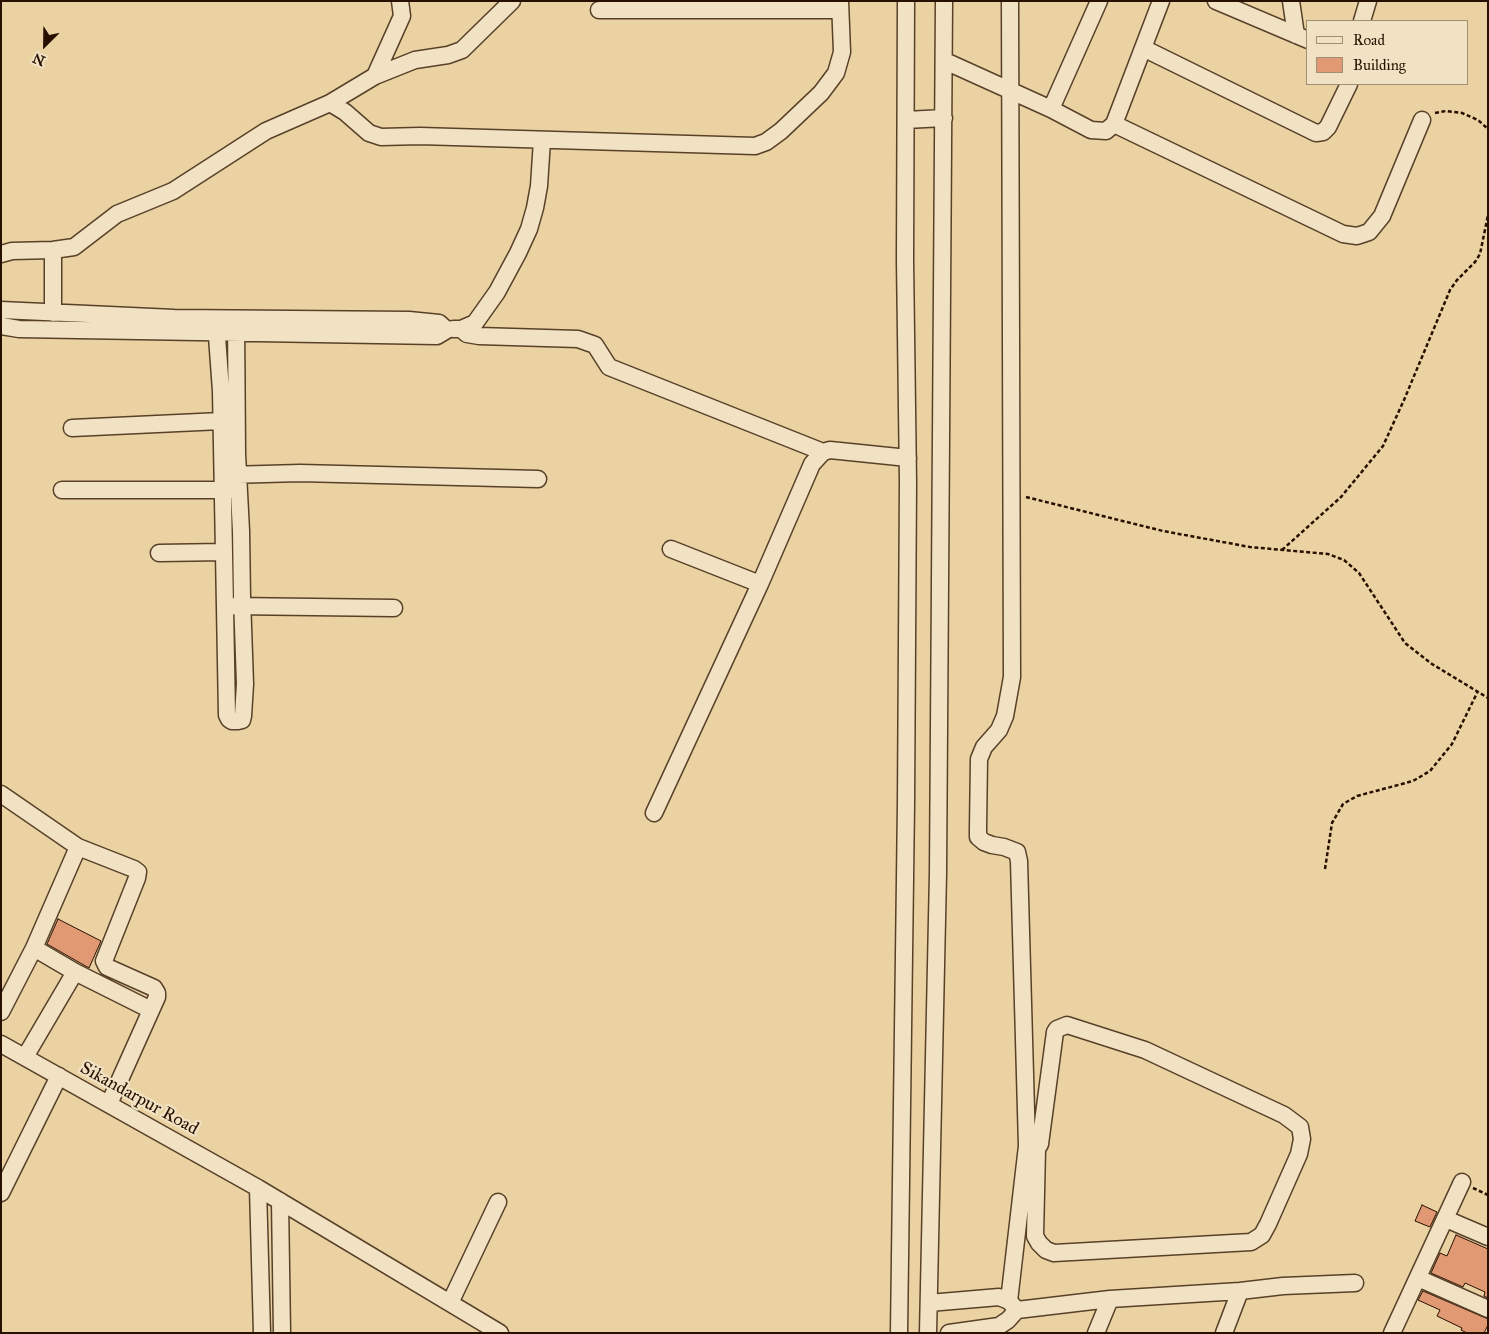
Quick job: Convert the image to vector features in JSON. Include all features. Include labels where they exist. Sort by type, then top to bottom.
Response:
[{"type":"street","points":[[375,76],[402,16],[400,1]]},
{"type":"street","points":[[1,254],[74,247],[117,214],[173,191],[266,131],[330,103],[375,76],[415,60],[448,55],[462,50],[512,1]]},
{"type":"street","points":[[899,1333],[906,803],[908,458],[906,1]]},
{"type":"street","points":[[928,1333],[938,873],[944,1]]},
{"type":"street","points":[[1010,1],[1012,677],[1005,716],[999,730],[984,747],[979,759],[978,837],[992,845],[1004,846],[1017,852],[1020,861],[1032,1152],[1035,1236],[1046,1250],[1054,1253],[1251,1242],[1262,1235],[1268,1224],[1299,1154],[1302,1138],[1300,1127],[1284,1115],[1145,1050],[1067,1025],[1057,1029],[1050,1057],[1042,1135],[1032,1152],[1011,1316]]},
{"type":"street","points":[[1051,110],[1099,1]]},
{"type":"street","points":[[945,62],[1011,91],[1091,130],[1106,131],[1114,124],[1161,1]]},
{"type":"street","points":[[1216,1],[1302,38]]},
{"type":"street","points":[[1291,1],[1302,38]]},
{"type":"street","points":[[1362,20],[1368,1]]},
{"type":"street","points":[[330,103],[345,112],[369,133],[381,137],[420,136],[756,146],[781,132],[821,93],[836,73],[842,52],[840,6],[600,10]]},
{"type":"street","points":[[1143,48],[1316,133],[1324,132],[1328,127],[1349,85]]},
{"type":"street","points":[[906,120],[944,118]]},
{"type":"street","points":[[1114,124],[1343,234],[1357,236],[1369,232],[1382,216],[1422,120]]},
{"type":"street","points":[[454,329],[475,323],[483,313],[514,261],[529,229],[539,186],[542,140]]},
{"type":"street","points":[[53,250],[53,313]]},
{"type":"street","points":[[1,310],[216,325]]},
{"type":"street","points":[[1,326],[19,329],[409,320],[440,323],[467,334],[479,336],[578,339],[595,345],[609,367],[823,452]]},
{"type":"street","points":[[216,325],[221,391],[221,421],[231,482],[242,606],[245,684],[243,716],[242,720],[238,721],[232,721],[227,715],[224,606],[224,552],[231,482],[237,454],[236,325]]},
{"type":"street","points":[[72,428],[221,421]]},
{"type":"street","points":[[654,813],[760,584],[812,464],[823,452],[830,450],[908,458]]},
{"type":"street","points":[[62,490],[231,482],[300,473],[538,479]]},
{"type":"street","points":[[671,549],[760,584]]},
{"type":"street","points":[[159,553],[224,552]]},
{"type":"street","points":[[224,606],[394,608]]},
{"type":"street","points":[[1,794],[78,847],[138,872],[104,961],[107,967],[154,988],[158,993],[158,997],[109,1104]]},
{"type":"street","points":[[1,1012],[34,948],[78,847]]},
{"type":"street","points":[[34,948],[75,972],[151,1010]]},
{"type":"street","points":[[25,1057],[75,972]]},
{"type":"street","name":"Sikandarpur Road","points":[[1,1044],[258,1188],[500,1333]]},
{"type":"street","points":[[1,1193],[58,1076]]},
{"type":"street","points":[[1392,1333],[1462,1182]]},
{"type":"street","points":[[258,1188],[262,1333]]},
{"type":"street","points":[[280,1201],[282,1333]]},
{"type":"street","points":[[450,1303],[498,1202]]},
{"type":"street","points":[[1446,1219],[1488,1237]]},
{"type":"street","points":[[1418,1278],[1488,1309]]},
{"type":"street","points":[[949,1333],[999,1326],[1011,1316],[1110,1299],[1240,1291],[1283,1286],[1355,1284]]},
{"type":"street","points":[[1224,1333],[1240,1291]]},
{"type":"street","points":[[929,1303],[999,1297],[1011,1316]]},
{"type":"street","points":[[1096,1333],[1110,1299]]},
{"type":"path","points":[[1422,120],[1429,115],[1446,111],[1462,113],[1478,120],[1488,129]]},
{"type":"path","points":[[1282,550],[1341,497],[1382,446],[1404,400],[1446,298],[1457,280],[1476,262],[1480,254],[1488,215]]},
{"type":"path","points":[[1011,494],[1163,532],[1250,547],[1328,554],[1344,560],[1359,573],[1405,643],[1432,664],[1488,698]]},
{"type":"path","points":[[1325,869],[1332,823],[1343,804],[1357,796],[1413,781],[1430,771],[1452,744],[1478,691]]},
{"type":"building","points":[[58,919],[101,941],[89,968],[47,944]]},
{"type":"building","points":[[1422,1205],[1437,1212],[1430,1227],[1415,1221]]},
{"type":"building","points":[[1456,1235],[1488,1249],[1488,1298],[1484,1296],[1485,1292],[1465,1283],[1463,1287],[1431,1273],[1440,1253],[1447,1256]]},
{"type":"building","points":[[1423,1291],[1488,1319],[1488,1325],[1484,1333],[1467,1333],[1461,1330],[1462,1328],[1437,1316],[1440,1310],[1418,1300]]}]
